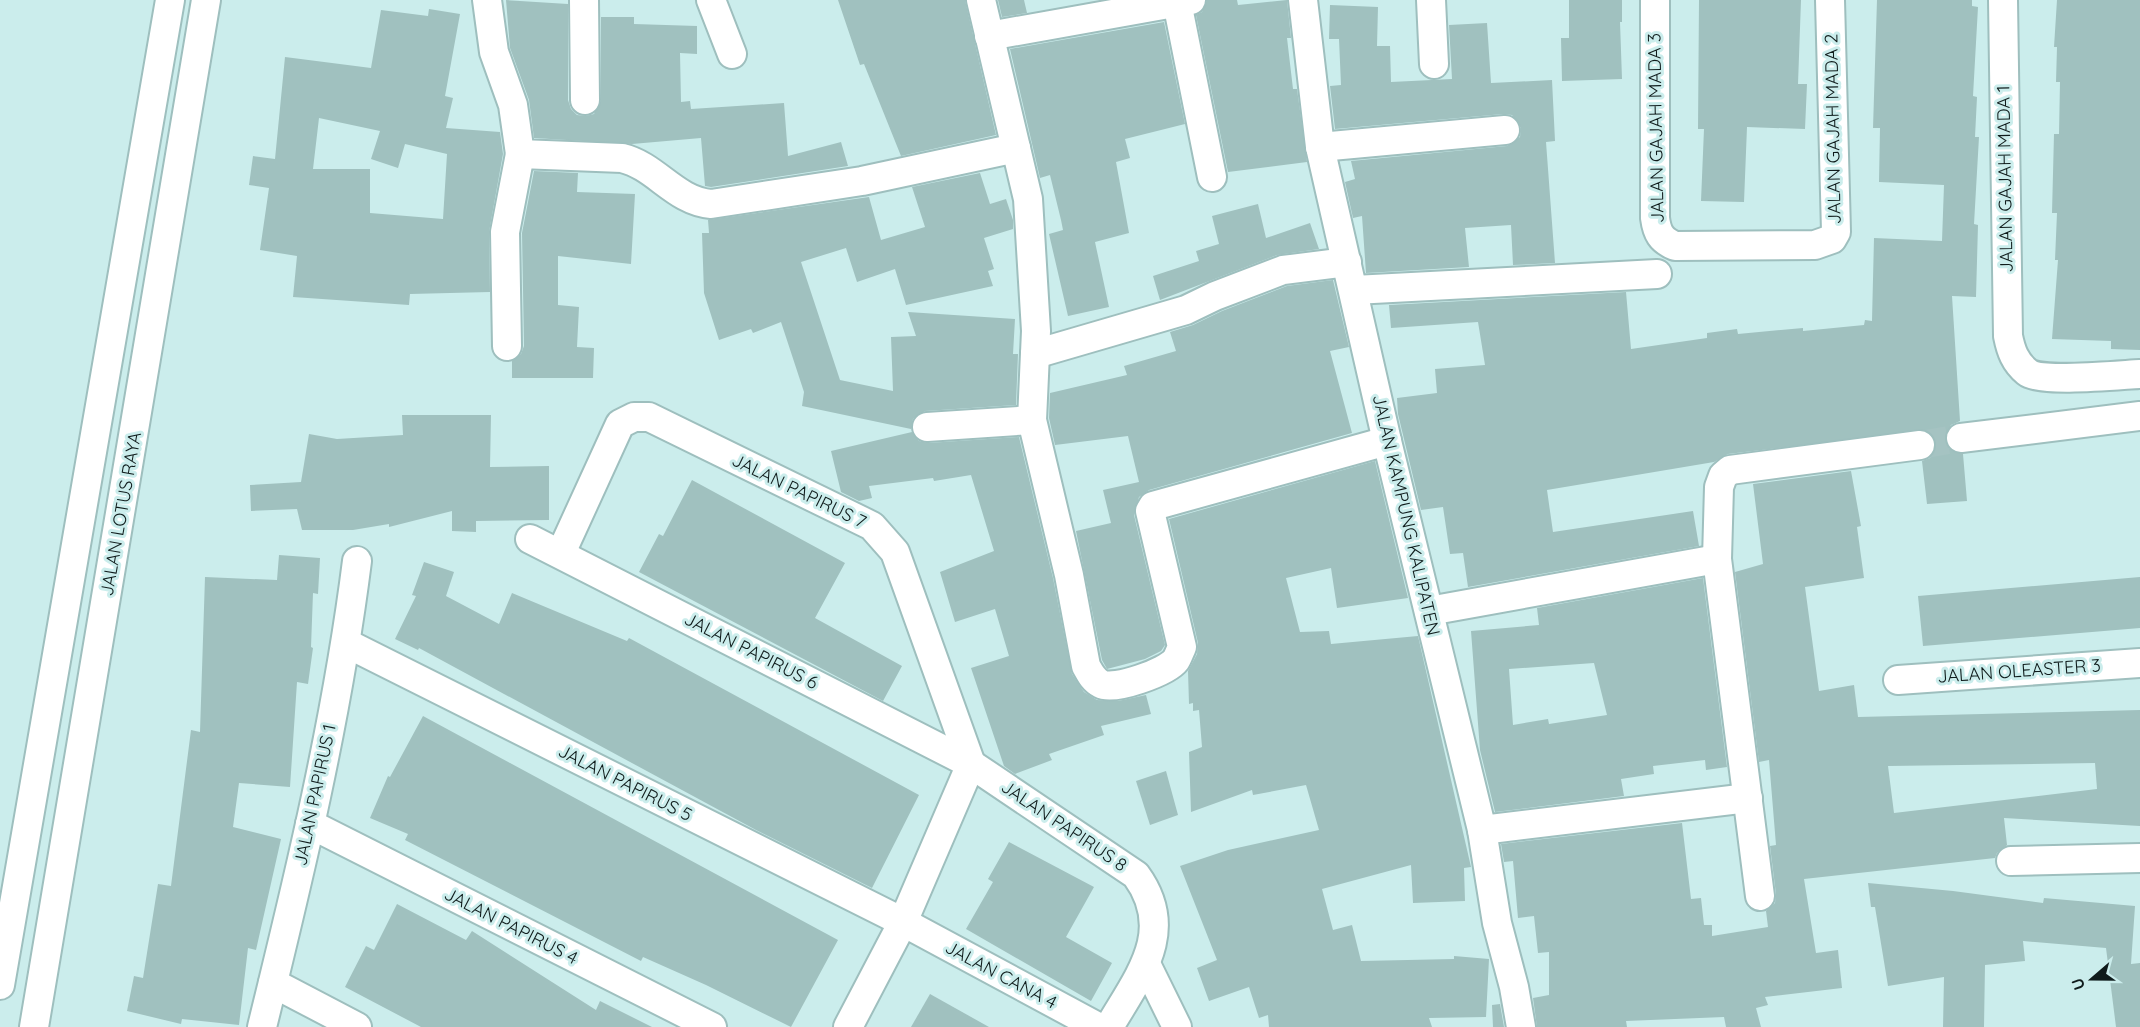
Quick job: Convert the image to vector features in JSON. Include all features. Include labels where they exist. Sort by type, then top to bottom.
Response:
[{"type":"street","points":[[0,985],[170,0]]},
{"type":"street","name":"JALAN LOTUS RAYA","points":[[34,1027],[206,0]]},
{"type":"street","points":[[487,0],[494,52],[513,105],[520,154],[505,232],[507,346]]},
{"type":"street","points":[[584,0],[585,100]]},
{"type":"street","points":[[711,0],[732,54]]},
{"type":"street","points":[[981,0],[1028,199],[1035,354],[1032,420],[1067,564],[1086,666],[1093,679],[1103,686],[1116,686],[1164,670],[1176,660],[1182,647],[1150,511],[1154,506],[1387,441]]},
{"type":"street","name":"JALAN KAMPUNG KALIPATEN","points":[[1303,0],[1320,147],[1387,441],[1482,830],[1497,923],[1514,987],[1521,1027]]},
{"type":"street","points":[[1431,0],[1434,64]]},
{"type":"street","name":"JALAN GAJAH MADA 3","points":[[1655,0],[1655,218],[1656,230],[1663,241],[1675,246],[1815,245]]},
{"type":"street","name":"JALAN GAJAH MADA 2","points":[[1815,245],[1832,239],[1836,232],[1830,0]]},
{"type":"street","name":"JALAN GAJAH MADA 1","points":[[2002,0],[2008,336],[2013,357],[2029,374],[2049,378],[2140,374]]},
{"type":"street","points":[[989,36],[1184,1],[1212,177]]},
{"type":"street","points":[[1320,147],[1505,130]]},
{"type":"street","points":[[520,154],[622,158],[634,161],[694,202],[711,204],[862,181],[1016,148]]},
{"type":"street","points":[[1035,354],[1186,309],[1283,270],[1347,262]]},
{"type":"street","points":[[1354,290],[1657,274]]},
{"type":"street","points":[[1961,438],[2140,416]]},
{"type":"street","name":"JALAN PAPIRUS 7","points":[[561,554],[620,424],[634,417],[650,417],[872,526],[895,552],[970,764]]},
{"type":"street","points":[[927,427],[1032,420]]},
{"type":"street","points":[[1761,896],[1717,559],[1719,487],[1723,476],[1730,470],[1920,445]]},
{"type":"street","name":"JALAN PAPIRUS 6","points":[[530,539],[970,764]]},
{"type":"street","points":[[1429,610],[1717,559]]},
{"type":"street","name":"JALAN PAPIRUS 1","points":[[262,1027],[310,824],[346,643],[357,561]]},
{"type":"street","name":"JALAN PAPIRUS 5","points":[[346,643],[903,922]]},
{"type":"street","name":"JALAN OLEASTER 3","points":[[1898,680],[2140,663]]},
{"type":"street","points":[[848,1027],[903,922],[970,764]]},
{"type":"street","name":"JALAN PAPIRUS 8","points":[[970,764],[1136,874],[1149,892],[1155,933],[1146,964],[1109,1027]]},
{"type":"street","points":[[1482,830],[1748,798]]},
{"type":"street","name":"JALAN PAPIRUS 4","points":[[310,824],[712,1027]]},
{"type":"street","points":[[2011,861],[2140,858]]},
{"type":"street","name":"JALAN CANA 4","points":[[903,922],[1098,1027]]},
{"type":"street","points":[[1146,964],[1177,1027]]},
{"type":"street","points":[[273,983],[357,1027]]},
{"type":"building","points":[[506,0],[568,4],[568,100],[571,109],[577,115],[594,114],[601,100],[601,17],[634,17],[634,24],[697,26],[697,54],[680,53],[681,102],[690,101],[691,109],[784,103],[788,156],[841,142],[848,166],[711,187],[705,186],[701,138],[632,144],[534,138],[529,100],[510,48]]},
{"type":"building","points":[[838,0],[965,0],[996,135],[901,156],[864,64],[860,65]]},
{"type":"building","points":[[998,0],[1024,0],[1027,13],[1002,17]]},
{"type":"building","points":[[1207,0],[1237,0],[1238,5],[1287,0],[1291,38],[1287,38],[1293,89],[1297,89],[1307,162],[1228,172],[1196,15],[1202,12]]},
{"type":"building","points":[[1569,0],[1622,0],[1622,22],[1620,22],[1622,79],[1562,81],[1561,38],[1569,38]]},
{"type":"building","points":[[1699,0],[1801,0],[1798,84],[1807,84],[1805,129],[1747,127],[1744,202],[1701,201],[1704,129],[1698,129]]},
{"type":"building","points":[[1877,0],[1972,0],[1972,6],[1978,7],[1973,96],[1977,97],[1975,137],[1979,137],[1974,224],[1978,225],[1976,297],[1952,296],[1960,421],[1951,425],[1945,439],[1948,448],[1963,454],[1967,501],[1927,504],[1922,461],[1930,458],[1936,443],[1933,435],[1926,430],[1728,454],[1714,462],[1547,490],[1553,532],[1693,511],[1699,546],[1468,587],[1463,553],[1450,554],[1443,507],[1421,510],[1398,414],[1397,398],[1437,393],[1435,369],[1485,365],[1478,322],[1391,328],[1389,305],[1626,292],[1631,349],[1707,338],[1707,333],[1737,329],[1738,334],[1803,328],[1803,331],[1864,325],[1865,320],[1872,321],[1874,238],[1942,241],[1944,185],[1879,182],[1880,128],[1873,128]]},
{"type":"building","points":[[2057,0],[2140,0],[2140,350],[2111,349],[2111,341],[2052,339],[2058,260],[2055,260],[2057,213],[2052,213],[2054,134],[2059,134],[2060,82],[2056,82],[2057,47],[2054,47]]},
{"type":"building","points":[[1330,5],[1378,7],[1377,46],[1390,46],[1391,82],[1452,79],[1449,25],[1487,23],[1491,83],[1552,80],[1555,141],[1546,142],[1555,263],[1513,265],[1511,225],[1465,228],[1469,267],[1366,273],[1362,216],[1353,218],[1345,182],[1355,179],[1351,161],[1507,146],[1520,137],[1521,128],[1512,115],[1503,114],[1335,129],[1330,86],[1341,85],[1339,39],[1329,39]]},
{"type":"building","points":[[429,9],[460,14],[445,96],[453,98],[446,128],[500,132],[503,154],[489,232],[490,292],[410,294],[409,305],[293,297],[297,256],[260,250],[269,188],[249,185],[253,156],[275,159],[285,57],[371,68],[381,10],[428,16]],"holes":[[[319,118],[380,131],[371,159],[398,168],[405,144],[447,154],[443,219],[370,213],[370,169],[313,169]]]},
{"type":"building","points":[[1164,22],[1185,124],[1125,139],[1130,158],[1116,162],[1129,233],[1095,242],[1109,307],[1068,316],[1049,234],[1063,230],[1061,220],[1050,175],[1040,178],[1010,49]]},
{"type":"building","points":[[534,171],[578,173],[577,192],[635,194],[631,264],[558,256],[558,305],[579,307],[577,347],[594,348],[593,378],[512,378],[512,361],[521,354],[524,346],[522,233]]},
{"type":"building","points":[[980,173],[990,204],[1006,199],[1013,220],[1013,229],[984,238],[994,269],[988,271],[993,286],[906,305],[895,269],[857,282],[846,248],[801,262],[840,380],[893,391],[891,337],[916,336],[908,312],[1015,319],[1013,354],[1018,354],[1016,405],[925,411],[913,419],[911,429],[802,406],[804,392],[781,322],[753,333],[751,329],[719,340],[704,293],[702,233],[709,233],[708,220],[869,197],[881,240],[925,227],[912,187]]},
{"type":"building","points":[[1258,204],[1266,238],[1310,223],[1319,249],[1277,255],[1160,300],[1153,276],[1199,261],[1196,251],[1219,244],[1212,216]]},
{"type":"building","points":[[1333,280],[1349,347],[1330,351],[1352,433],[1149,490],[1139,497],[1134,515],[1165,645],[1161,651],[1145,659],[1107,669],[1102,660],[1076,531],[1111,523],[1103,490],[1139,482],[1128,436],[1055,445],[1049,418],[1050,393],[1127,375],[1124,366],[1176,351],[1170,332],[1193,325],[1222,311],[1287,286]]},
{"type":"building","points":[[402,415],[491,415],[490,467],[549,466],[549,520],[476,521],[476,532],[452,531],[452,511],[389,527],[389,524],[353,530],[302,530],[297,509],[251,511],[250,485],[301,482],[309,434],[337,439],[403,435]]},
{"type":"building","points":[[912,432],[919,441],[928,443],[1019,437],[1053,578],[1072,674],[1084,692],[1097,700],[1118,701],[1146,695],[1151,714],[1101,726],[1104,735],[1049,754],[1052,760],[1015,774],[1004,766],[971,668],[1009,656],[995,609],[955,622],[940,572],[994,551],[971,475],[934,481],[933,478],[869,486],[872,498],[859,501],[841,492],[831,451]]},
{"type":"building","points":[[1375,461],[1408,598],[1337,608],[1331,568],[1286,578],[1300,632],[1329,631],[1331,644],[1418,636],[1471,867],[1464,868],[1465,901],[1413,903],[1411,865],[1322,889],[1333,930],[1352,925],[1361,961],[1454,959],[1454,956],[1489,959],[1486,1017],[1429,1018],[1432,1027],[1269,1027],[1268,1015],[1259,1018],[1249,987],[1209,1001],[1197,968],[1217,960],[1180,866],[1228,850],[1319,830],[1306,785],[1253,795],[1252,790],[1191,812],[1189,752],[1202,747],[1199,710],[1193,711],[1193,703],[1189,704],[1188,671],[1197,654],[1198,643],[1169,519]]},
{"type":"building","points":[[1851,471],[1861,526],[1857,527],[1864,578],[1805,587],[1819,691],[1854,685],[1858,717],[2140,710],[2140,826],[2004,818],[2007,845],[1997,853],[1995,858],[1804,879],[1816,953],[1838,950],[1842,988],[1765,997],[1768,1005],[1756,1008],[1761,1027],[1726,1027],[1724,1017],[1626,1021],[1627,1027],[1537,1027],[1533,998],[1549,995],[1549,952],[1538,953],[1534,916],[1518,918],[1513,861],[1504,862],[1501,844],[1682,823],[1691,899],[1701,898],[1704,925],[1712,925],[1712,936],[1768,927],[1766,911],[1775,903],[1776,894],[1770,846],[1776,845],[1769,760],[1759,762],[1735,572],[1763,564],[1753,484]],"holes":[[[2095,763],[2097,789],[1894,813],[1888,766]]]},
{"type":"building","points":[[692,480],[845,563],[815,618],[902,666],[883,701],[639,572],[659,534],[663,536]]},
{"type":"building","points":[[279,555],[320,558],[318,594],[313,593],[311,647],[313,648],[308,684],[297,682],[290,787],[239,783],[233,827],[281,839],[256,950],[248,948],[239,1025],[182,1019],[181,1024],[127,1011],[134,976],[143,978],[158,884],[171,886],[191,730],[200,732],[205,577],[277,580]]},
{"type":"building","points":[[424,562],[454,572],[446,596],[499,624],[512,593],[627,641],[629,638],[919,795],[872,888],[756,830],[419,648],[418,650],[395,639],[416,596],[412,595]]},
{"type":"building","points":[[2140,577],[2140,628],[1923,646],[1918,596]]},
{"type":"building","points":[[1703,578],[1727,767],[1706,770],[1705,760],[1653,766],[1654,774],[1621,779],[1624,796],[1495,812],[1480,750],[1471,631],[1539,625],[1537,608]],"holes":[[[1594,663],[1607,715],[1549,724],[1548,719],[1513,725],[1509,669]]]},
{"type":"building","points":[[423,716],[838,940],[791,1027],[643,957],[641,961],[405,840],[408,834],[370,818],[388,776],[390,777]]},
{"type":"building","points":[[1166,771],[1178,815],[1150,825],[1136,781]]},
{"type":"building","points":[[1009,842],[1094,887],[1066,937],[1112,963],[1091,1001],[966,929],[993,882],[988,879]]},
{"type":"building","points":[[1868,883],[2043,903],[2044,898],[2135,906],[2131,964],[2140,963],[2140,1027],[2116,1027],[2106,948],[2023,941],[2025,961],[1985,965],[1984,1027],[1943,1027],[1944,977],[1888,986],[1875,907],[1871,907]]},
{"type":"building","points":[[397,904],[466,940],[472,931],[596,1010],[600,1001],[652,1027],[421,1027],[345,987],[366,946],[374,950]]},
{"type":"building","points":[[930,994],[989,1027],[911,1027]]},
{"type":"building","points":[[1500,1004],[1504,1027],[1493,1027],[1492,1005]]},
{"type":"tunnel","points":[[1920,445],[1961,438]]}]
